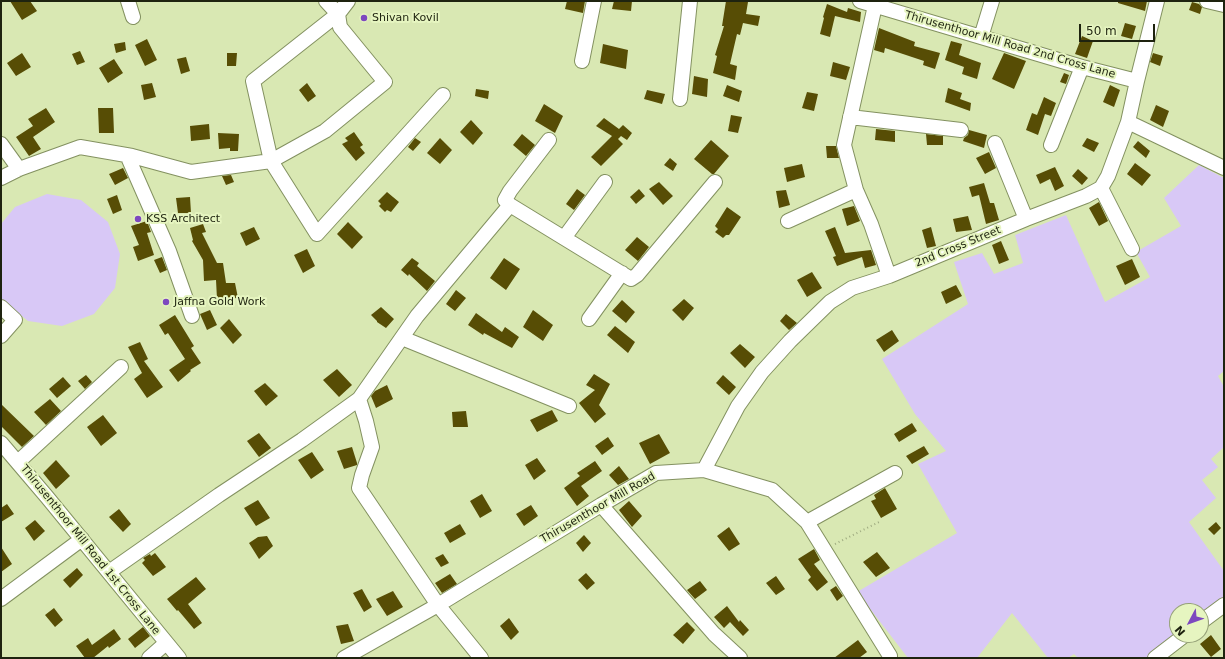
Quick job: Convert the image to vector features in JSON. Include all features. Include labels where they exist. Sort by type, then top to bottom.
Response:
[{"type":"street","points":[[128,1],[133,17]]},
{"type":"street","points":[[1,178],[19,169],[80,147],[127,155],[191,172],[271,161],[325,131],[385,82],[340,27],[338,14],[326,1]]},
{"type":"street","points":[[348,1],[338,14],[253,81],[271,161],[317,234],[443,95]]},
{"type":"street","points":[[582,61],[594,1]]},
{"type":"street","points":[[680,99],[690,1]]},
{"type":"street","name":"Thirusenthoor Mill Road 2nd Cross Lane","points":[[860,1],[875,3],[980,37],[1082,67],[1137,81]]},
{"type":"street","points":[[980,37],[992,1]]},
{"type":"street","points":[[1132,249],[1101,188],[1108,176],[1128,122],[1157,1]]},
{"type":"street","points":[[1207,1],[1224,5]]},
{"type":"street","points":[[875,3],[844,145],[856,190],[871,224],[889,276]]},
{"type":"street","points":[[1051,145],[1082,67]]},
{"type":"street","points":[[850,118],[961,130]]},
{"type":"street","points":[[1128,122],[1224,168]]},
{"type":"street","points":[[550,140],[510,191],[505,200],[510,205],[631,279],[637,275],[715,182]]},
{"type":"street","points":[[995,143],[1026,219]]},
{"type":"street","points":[[1,144],[19,169]]},
{"type":"street","points":[[127,155],[169,251],[192,316]]},
{"type":"street","points":[[564,238],[605,182]]},
{"type":"street","name":"2nd Cross Street","points":[[704,470],[738,406],[762,372],[790,341],[830,302],[852,288],[889,276],[1026,219],[1086,196],[1101,188]]},
{"type":"street","points":[[788,221],[856,190]]},
{"type":"street","points":[[109,572],[219,495],[302,440],[359,399],[417,316],[510,205]]},
{"type":"street","points":[[588,319],[622,273]]},
{"type":"street","points":[[1,307],[15,320],[1,336]]},
{"type":"street","points":[[402,338],[569,406]]},
{"type":"street","points":[[18,462],[121,367]]},
{"type":"street","points":[[359,399],[372,447],[359,488],[438,605],[481,658]]},
{"type":"street","name":"Thirusenthoor Mill Road 1st Cross Lane","points":[[1,443],[179,658]]},
{"type":"street","name":"Thirusenthoor Mill Road","points":[[344,658],[438,605],[656,473],[704,470],[772,490],[807,522],[890,656]]},
{"type":"street","points":[[807,522],[895,473]]},
{"type":"street","points":[[601,505],[714,634],[740,658]]},
{"type":"street","points":[[1,599],[82,539]]},
{"type":"street","points":[[1209,616],[1224,605]]},
{"type":"street","points":[[149,658],[166,643]]},
{"type":"street","points":[[1155,658],[1175,643]]},
{"type":"path","points":[[823,549],[879,522]]},
{"type":"shaded area","points":[[1199,165],[1224,178],[1224,371],[1218,376],[1224,387],[1224,447],[1211,459],[1218,467],[1202,480],[1216,498],[1189,522],[1224,571],[1224,597],[1209,609],[1209,603],[1169,603],[1169,640],[1147,658],[1078,658],[1074,654],[1068,658],[1048,658],[1012,613],[977,658],[908,658],[857,592],[957,533],[918,464],[946,451],[915,414],[882,359],[968,304],[954,262],[982,253],[994,274],[1023,263],[1015,235],[1066,215],[1105,302],[1150,277],[1136,252],[1181,226],[1164,198]]},
{"type":"shaded area","points":[[47,194],[81,200],[108,222],[120,254],[115,288],[94,314],[62,326],[28,321],[1,299],[1,224],[15,207]]},
{"type":"building","points":[[10,1],[30,1],[37,11],[22,20]]},
{"type":"building","points":[[567,1],[585,1],[583,13],[565,9]]},
{"type":"building","points":[[614,1],[632,1],[631,11],[612,9]]},
{"type":"building","points":[[726,1],[748,2],[746,14],[760,16],[758,26],[743,23],[740,35],[737,34],[730,64],[737,66],[735,80],[713,73],[717,56],[715,55],[724,26],[722,26]]},
{"type":"building","points":[[1118,1],[1147,1],[1145,11],[1118,3]]},
{"type":"building","points":[[1192,2],[1199,4],[1202,7],[1200,14],[1189,10]]},
{"type":"building","points":[[827,4],[847,12],[848,8],[861,12],[860,22],[835,16],[830,37],[820,34]]},
{"type":"building","points":[[1125,23],[1136,26],[1132,39],[1121,36]]},
{"type":"building","points":[[879,28],[915,42],[914,46],[940,53],[935,69],[923,65],[924,61],[885,48],[884,53],[874,50]]},
{"type":"building","points":[[1082,36],[1093,41],[1087,58],[1075,54]]},
{"type":"building","points":[[147,39],[157,60],[145,66],[135,45]]},
{"type":"building","points":[[951,41],[962,44],[959,55],[981,63],[977,79],[962,74],[964,67],[945,60]]},
{"type":"building","points":[[125,42],[126,50],[116,53],[114,44]]},
{"type":"building","points":[[603,44],[628,50],[626,69],[600,63]]},
{"type":"building","points":[[80,51],[85,62],[77,65],[72,54]]},
{"type":"building","points":[[22,53],[31,67],[16,76],[7,63]]},
{"type":"building","points":[[227,53],[237,53],[236,66],[227,66]]},
{"type":"building","points":[[1004,53],[1026,61],[1014,89],[992,79]]},
{"type":"building","points":[[1153,53],[1163,56],[1160,66],[1150,62]]},
{"type":"building","points":[[186,57],[190,71],[181,74],[177,59]]},
{"type":"building","points":[[114,59],[123,73],[108,83],[99,68]]},
{"type":"building","points":[[833,62],[850,67],[846,80],[830,76]]},
{"type":"building","points":[[1064,73],[1069,75],[1066,84],[1060,82]]},
{"type":"building","points":[[694,76],[708,79],[707,97],[692,94]]},
{"type":"building","points":[[152,83],[156,97],[144,100],[141,85]]},
{"type":"building","points":[[307,83],[316,96],[308,102],[299,90]]},
{"type":"building","points":[[727,85],[742,91],[739,102],[723,96]]},
{"type":"building","points":[[1110,85],[1120,90],[1114,107],[1103,102]]},
{"type":"building","points":[[948,88],[962,93],[960,99],[971,103],[970,111],[945,102]]},
{"type":"building","points":[[476,89],[489,91],[488,99],[475,96]]},
{"type":"building","points":[[647,90],[665,94],[662,104],[644,99]]},
{"type":"building","points":[[807,92],[818,94],[814,111],[802,108]]},
{"type":"building","points":[[1044,97],[1056,103],[1051,116],[1045,114],[1038,135],[1026,130],[1032,113],[1037,115]]},
{"type":"building","points":[[544,104],[563,116],[555,133],[535,121]]},
{"type":"building","points":[[1156,105],[1169,111],[1163,127],[1150,120]]},
{"type":"building","points":[[46,108],[55,122],[33,137],[41,149],[29,156],[16,137],[33,126],[28,119]]},
{"type":"building","points":[[98,108],[113,108],[114,133],[99,133]]},
{"type":"building","points":[[731,115],[742,117],[738,133],[728,131]]},
{"type":"building","points":[[604,118],[619,129],[623,125],[632,133],[627,140],[621,136],[618,139],[623,144],[601,166],[591,157],[612,136],[596,126]]},
{"type":"building","points":[[471,120],[483,133],[473,145],[460,132]]},
{"type":"building","points":[[209,124],[210,139],[191,141],[190,126]]},
{"type":"building","points":[[876,129],[895,131],[895,142],[875,140]]},
{"type":"building","points":[[969,130],[987,135],[984,148],[963,141],[968,135]]},
{"type":"building","points":[[354,132],[363,145],[360,147],[365,153],[356,161],[342,144],[348,141],[345,138]]},
{"type":"building","points":[[218,133],[239,134],[238,151],[230,151],[230,148],[219,149]]},
{"type":"building","points":[[522,134],[535,145],[526,156],[513,145]]},
{"type":"building","points":[[926,134],[943,136],[943,145],[927,145]]},
{"type":"building","points":[[415,138],[421,142],[413,151],[408,147]]},
{"type":"building","points":[[440,138],[452,150],[440,164],[427,153]]},
{"type":"building","points":[[1087,138],[1099,143],[1094,152],[1082,146]]},
{"type":"building","points":[[711,140],[729,156],[714,174],[694,159]]},
{"type":"building","points":[[1138,141],[1150,151],[1146,158],[1133,147]]},
{"type":"building","points":[[826,146],[836,146],[839,158],[827,158]]},
{"type":"building","points":[[989,152],[996,168],[985,174],[976,158]]},
{"type":"building","points":[[670,158],[677,164],[673,171],[664,165]]},
{"type":"building","points":[[1135,163],[1151,175],[1142,186],[1127,174]]},
{"type":"building","points":[[802,164],[805,177],[787,182],[784,168]]},
{"type":"building","points":[[1055,167],[1064,186],[1055,191],[1050,179],[1040,184],[1036,175]]},
{"type":"building","points":[[123,168],[128,178],[115,185],[109,174]]},
{"type":"building","points":[[1078,169],[1088,178],[1082,185],[1072,176]]},
{"type":"building","points":[[231,175],[234,182],[226,185],[222,176]]},
{"type":"building","points":[[659,182],[673,196],[663,205],[649,189]]},
{"type":"building","points":[[984,183],[990,203],[994,203],[999,220],[986,224],[979,195],[972,197],[969,187]]},
{"type":"building","points":[[577,189],[585,195],[574,210],[566,204]]},
{"type":"building","points":[[639,189],[645,196],[636,204],[630,197]]},
{"type":"building","points":[[786,190],[790,205],[779,208],[776,191]]},
{"type":"building","points":[[387,192],[399,202],[391,212],[387,210],[385,212],[379,206],[381,204],[378,201]]},
{"type":"building","points":[[117,195],[122,210],[113,214],[107,199]]},
{"type":"building","points":[[190,197],[191,213],[178,213],[176,198]]},
{"type":"building","points":[[1099,202],[1108,221],[1099,226],[1089,208]]},
{"type":"building","points":[[854,206],[860,221],[847,226],[842,209]]},
{"type":"building","points":[[727,207],[741,217],[729,235],[726,235],[723,238],[715,232],[718,229],[715,226]]},
{"type":"building","points":[[968,216],[972,230],[956,232],[953,219]]},
{"type":"building","points":[[147,221],[151,232],[147,233],[154,255],[138,261],[133,247],[139,245],[131,226]]},
{"type":"building","points":[[348,222],[363,237],[352,249],[337,234]]},
{"type":"building","points":[[203,224],[206,232],[202,233],[217,263],[223,263],[226,283],[235,283],[238,298],[217,299],[216,280],[204,281],[203,260],[192,241],[190,228]]},
{"type":"building","points":[[254,227],[260,239],[246,246],[240,233]]},
{"type":"building","points":[[835,227],[845,253],[871,250],[876,265],[865,268],[862,257],[837,266],[833,257],[836,256],[825,231]]},
{"type":"building","points":[[931,227],[936,246],[927,248],[922,230]]},
{"type":"building","points":[[637,237],[649,247],[638,261],[625,250]]},
{"type":"building","points":[[1001,241],[1009,260],[999,264],[992,245]]},
{"type":"building","points":[[307,249],[315,266],[303,273],[294,255]]},
{"type":"building","points":[[162,257],[167,270],[160,273],[154,260]]},
{"type":"building","points":[[412,258],[419,263],[417,266],[435,281],[427,291],[409,274],[408,276],[401,270]]},
{"type":"building","points":[[504,258],[520,269],[506,290],[490,278]]},
{"type":"building","points":[[1132,259],[1140,277],[1125,285],[1116,266]]},
{"type":"building","points":[[812,272],[822,288],[807,297],[797,280]]},
{"type":"building","points":[[956,285],[962,296],[946,304],[941,292]]},
{"type":"building","points":[[456,290],[466,298],[455,311],[446,304]]},
{"type":"building","points":[[684,299],[694,308],[683,321],[672,310]]},
{"type":"building","points":[[622,300],[635,312],[626,323],[612,311]]},
{"type":"building","points":[[381,307],[394,319],[386,328],[377,322],[371,315]]},
{"type":"building","points":[[210,310],[217,325],[207,330],[200,314]]},
{"type":"building","points":[[533,310],[553,325],[543,341],[523,327]]},
{"type":"building","points":[[476,313],[502,332],[505,327],[519,337],[512,348],[484,333],[483,335],[468,325]]},
{"type":"building","points":[[786,314],[797,323],[789,330],[780,321]]},
{"type":"building","points":[[175,315],[194,346],[191,348],[201,363],[190,370],[191,371],[178,382],[169,370],[185,359],[168,333],[165,335],[159,325]]},
{"type":"building","points":[[229,319],[242,335],[233,344],[220,328]]},
{"type":"building","points":[[615,326],[635,342],[628,353],[607,335]]},
{"type":"building","points":[[892,330],[899,341],[884,352],[876,340]]},
{"type":"building","points":[[140,342],[148,359],[144,361],[163,387],[147,398],[134,379],[142,373],[128,347]]},
{"type":"building","points":[[740,344],[755,357],[745,368],[730,353]]},
{"type":"building","points":[[337,369],[352,385],[339,397],[323,380]]},
{"type":"building","points":[[594,374],[610,384],[599,405],[606,414],[595,423],[579,403],[595,390],[586,385]]},
{"type":"building","points":[[86,375],[92,382],[85,389],[78,381]]},
{"type":"building","points":[[723,375],[736,387],[729,395],[716,383]]},
{"type":"building","points":[[63,377],[71,386],[57,398],[49,389]]},
{"type":"building","points":[[265,383],[278,396],[266,406],[254,391]]},
{"type":"building","points":[[387,385],[393,399],[376,408],[371,396],[375,391]]},
{"type":"building","points":[[50,399],[61,411],[46,425],[34,412]]},
{"type":"building","points":[[1,404],[34,436],[22,447],[1,426]]},
{"type":"building","points":[[552,410],[558,421],[537,432],[530,420]]},
{"type":"building","points":[[466,411],[468,427],[453,427],[452,412]]},
{"type":"building","points":[[103,415],[117,433],[101,446],[87,427]]},
{"type":"building","points":[[912,423],[917,431],[899,442],[894,434]]},
{"type":"building","points":[[259,433],[271,448],[259,457],[247,441]]},
{"type":"building","points":[[659,434],[670,453],[650,464],[639,443]]},
{"type":"building","points":[[608,437],[614,446],[602,455],[595,446]]},
{"type":"building","points":[[924,446],[929,454],[912,464],[906,456]]},
{"type":"building","points":[[352,447],[357,465],[344,469],[337,451]]},
{"type":"building","points":[[312,452],[324,470],[311,479],[298,460]]},
{"type":"building","points":[[537,458],[546,471],[534,480],[525,465]]},
{"type":"building","points":[[56,460],[70,476],[56,489],[43,473]]},
{"type":"building","points":[[595,461],[602,471],[581,486],[589,496],[577,506],[564,488],[580,476],[577,473]]},
{"type":"building","points":[[619,466],[629,479],[618,485],[609,475]]},
{"type":"building","points":[[885,488],[897,509],[881,518],[871,501],[876,499],[874,495]]},
{"type":"building","points":[[482,494],[492,511],[480,518],[470,501]]},
{"type":"building","points":[[258,500],[270,518],[256,526],[244,508]]},
{"type":"building","points":[[629,501],[642,516],[632,527],[619,510]]},
{"type":"building","points":[[7,504],[14,514],[1,522],[1,508]]},
{"type":"building","points":[[531,505],[538,516],[524,526],[516,514]]},
{"type":"building","points":[[119,509],[131,524],[123,532],[109,517]]},
{"type":"building","points":[[35,520],[45,531],[34,541],[25,528]]},
{"type":"building","points":[[1216,522],[1221,528],[1214,535],[1208,529]]},
{"type":"building","points":[[460,524],[466,534],[450,543],[444,533]]},
{"type":"building","points":[[729,527],[740,544],[729,551],[717,536]]},
{"type":"building","points":[[584,535],[591,543],[583,552],[576,543]]},
{"type":"building","points":[[267,536],[273,546],[259,559],[249,543],[258,537]]},
{"type":"building","points":[[1,547],[12,564],[1,572]]},
{"type":"building","points":[[814,549],[820,560],[814,564],[828,582],[817,591],[808,580],[811,577],[798,559]]},
{"type":"building","points":[[877,552],[890,568],[876,577],[863,562]]},
{"type":"building","points":[[155,553],[166,567],[153,576],[142,563],[145,560],[143,558],[150,554],[151,556]]},
{"type":"building","points":[[443,554],[449,563],[441,567],[435,558]]},
{"type":"building","points":[[77,568],[83,575],[70,588],[63,580]]},
{"type":"building","points":[[586,573],[595,583],[587,590],[578,580]]},
{"type":"building","points":[[450,574],[457,584],[442,593],[435,583]]},
{"type":"building","points":[[776,576],[785,589],[776,595],[766,583]]},
{"type":"building","points":[[196,577],[206,589],[188,604],[202,623],[194,629],[167,599]]},
{"type":"building","points":[[700,581],[707,590],[695,599],[687,590]]},
{"type":"building","points":[[836,586],[843,596],[837,601],[830,590]]},
{"type":"building","points":[[362,589],[372,607],[364,612],[353,593]]},
{"type":"building","points":[[393,591],[403,607],[387,616],[376,599]]},
{"type":"building","points":[[727,606],[739,622],[740,620],[749,630],[743,636],[730,622],[724,628],[714,617]]},
{"type":"building","points":[[54,608],[63,620],[55,627],[45,615]]},
{"type":"building","points":[[509,618],[519,632],[511,640],[500,626]]},
{"type":"building","points":[[687,622],[695,630],[683,644],[673,635]]},
{"type":"building","points":[[348,624],[354,641],[341,644],[336,626]]},
{"type":"building","points":[[143,627],[150,636],[135,648],[128,639]]},
{"type":"building","points":[[114,629],[121,639],[109,648],[108,646],[93,658],[85,658],[76,646],[88,638],[92,645]]},
{"type":"building","points":[[1211,635],[1221,649],[1211,657],[1200,644],[1209,643],[1209,637]]},
{"type":"building","points":[[858,640],[867,652],[859,658],[834,658]]},
{"type":"place","name":"Shivan Kovil","points":[[364,18]]},
{"type":"place","name":"KSS Architect","points":[[138,219]]},
{"type":"place","name":"Jaffna Gold Work","points":[[166,302]]}]
